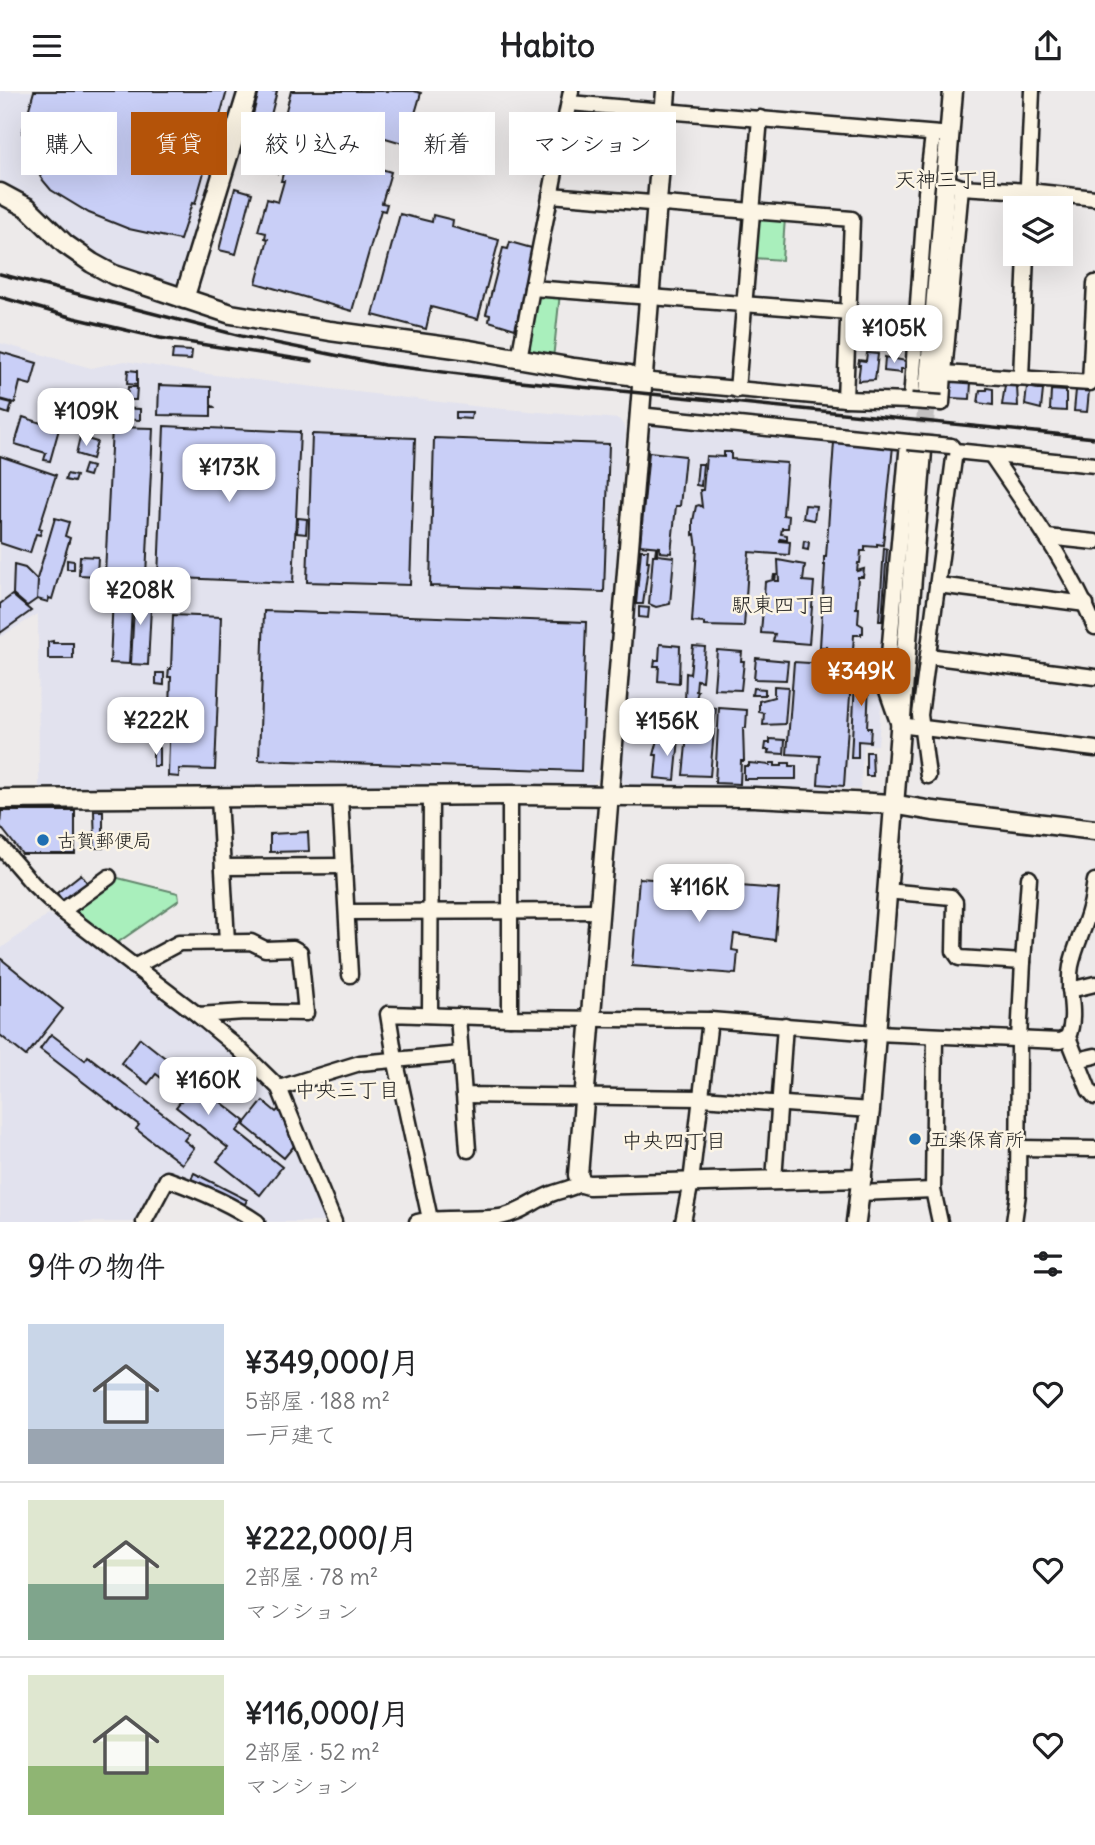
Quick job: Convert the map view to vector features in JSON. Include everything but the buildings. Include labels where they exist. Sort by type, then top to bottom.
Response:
[{"type":"street","points":[[184,299],[248,91]]},
{"type":"street","points":[[582,1183],[577,1164],[666,91]]},
{"type":"street","points":[[927,399],[926,192],[953,91]]},
{"type":"street","points":[[1028,196],[1032,91]]},
{"type":"street","points":[[519,359],[570,97],[664,110],[941,133]]},
{"type":"street","points":[[737,390],[760,118]]},
{"type":"street","points":[[927,399],[944,373],[953,184],[941,133]]},
{"type":"street","points":[[953,184],[1095,198]]},
{"type":"street","points":[[927,399],[953,184]]},
{"type":"street","points":[[0,193],[28,208],[65,244],[114,275],[231,314],[330,331],[470,349],[629,375],[641,380],[845,399],[927,399]]},
{"type":"street","points":[[550,195],[852,219],[845,399]]},
{"type":"street","points":[[1021,378],[1026,266]]},
{"type":"street","points":[[944,373],[1090,383],[1095,283]]},
{"type":"street","points":[[532,288],[849,312]]},
{"type":"street","points":[[638,415],[953,449],[992,456],[1095,465]]},
{"type":"street","points":[[856,1222],[870,1110],[876,1033],[899,725],[915,446]]},
{"type":"street","points":[[928,776],[920,715],[953,449]]},
{"type":"street","points":[[992,456],[1046,537],[1086,604],[1095,627]]},
{"type":"street","points":[[1046,537],[1095,542]]},
{"type":"street","points":[[938,585],[1086,604]]},
{"type":"street","points":[[928,656],[1095,677]]},
{"type":"street","points":[[899,725],[1095,749]]},
{"type":"street","points":[[510,795],[510,1018]]},
{"type":"street","points":[[0,799],[510,795],[754,797],[892,804],[1095,830]]},
{"type":"street","points":[[340,796],[350,975]]},
{"type":"street","points":[[430,1015],[431,796]]},
{"type":"street","points":[[219,798],[227,942]]},
{"type":"street","points":[[0,846],[33,884],[62,911],[198,1015],[239,1049],[279,1088],[334,1222]]},
{"type":"street","points":[[223,867],[344,866]]},
{"type":"street","points":[[62,911],[108,877]]},
{"type":"street","points":[[1014,1222],[1019,1147],[1019,1039],[1030,878]]},
{"type":"street","points":[[1095,881],[1093,908],[1071,964],[1070,990],[1074,1011],[1068,1037],[1089,1090],[1095,1097]]},
{"type":"street","points":[[886,891],[950,897],[955,902],[954,951],[959,958],[1023,962]]},
{"type":"street","points":[[346,912],[598,911]]},
{"type":"street","points":[[134,967],[179,943],[251,942],[265,949],[293,948],[300,952],[306,1013],[245,1012],[198,1015]]},
{"type":"street","points":[[1070,990],[1095,984]]},
{"type":"street","points":[[933,1190],[774,1180],[589,1185],[582,1183],[566,1191],[553,1193],[502,1219],[424,1221],[388,1014],[710,1020],[935,1036],[1060,1041],[1068,1037]]},
{"type":"street","points":[[458,1016],[468,1150]]},
{"type":"street","points":[[683,1222],[691,1182],[710,1020]]},
{"type":"street","points":[[774,1180],[785,1025]]},
{"type":"street","points":[[935,1036],[933,1190],[940,1222]]},
{"type":"street","points":[[279,1088],[360,1063],[461,1053]]},
{"type":"street","points":[[1077,1060],[1095,1056]]},
{"type":"street","points":[[464,1095],[701,1098],[870,1110]]},
{"type":"street","points":[[1019,1147],[1095,1149]]},
{"type":"street","points":[[144,1222],[167,1179],[242,1211],[257,1222]]},
{"type":"shaded area","points":[[0,91],[238,91],[227,127],[227,112],[131,112],[131,175],[210,175],[211,180],[176,286],[169,289],[114,270],[0,189]]},
{"type":"shaded area","points":[[0,343],[91,368],[125,361],[199,373],[482,407],[619,419],[626,429],[599,777],[592,785],[39,788],[38,614],[0,637]]},
{"type":"shaded area","points":[[648,419],[901,445],[878,745],[864,745],[860,789],[626,786],[620,778]]},
{"type":"shaded area","points":[[49,914],[195,1016],[278,1096],[329,1222],[264,1222],[244,1207],[161,1171],[136,1222],[0,1222],[0,949]]},
{"type":"green space","points":[[757,215],[785,218],[782,260],[753,258]]},
{"type":"green space","points":[[536,293],[560,293],[553,359],[524,351]]},
{"type":"green space","points":[[114,877],[178,893],[179,900],[114,945],[69,910]]},
{"type":"tunnel","points":[[922,451],[928,393]]},
{"type":"railway","points":[[0,274],[241,336],[384,365],[1095,438]]},
{"type":"railway","points":[[0,297],[160,338],[312,361]]},
{"type":"place","name":"古賀郵便局","points":[[43,840]]},
{"type":"place","name":"五楽保育所","points":[[915,1139]]},
{"type":"district","name":"天神三丁目","points":[[947,179]]},
{"type":"district","name":"駅東四丁目","points":[[784,604]]},
{"type":"district","name":"中央三丁目","points":[[347,1089]]},
{"type":"district","name":"中央四丁目","points":[[674,1140]]}]
